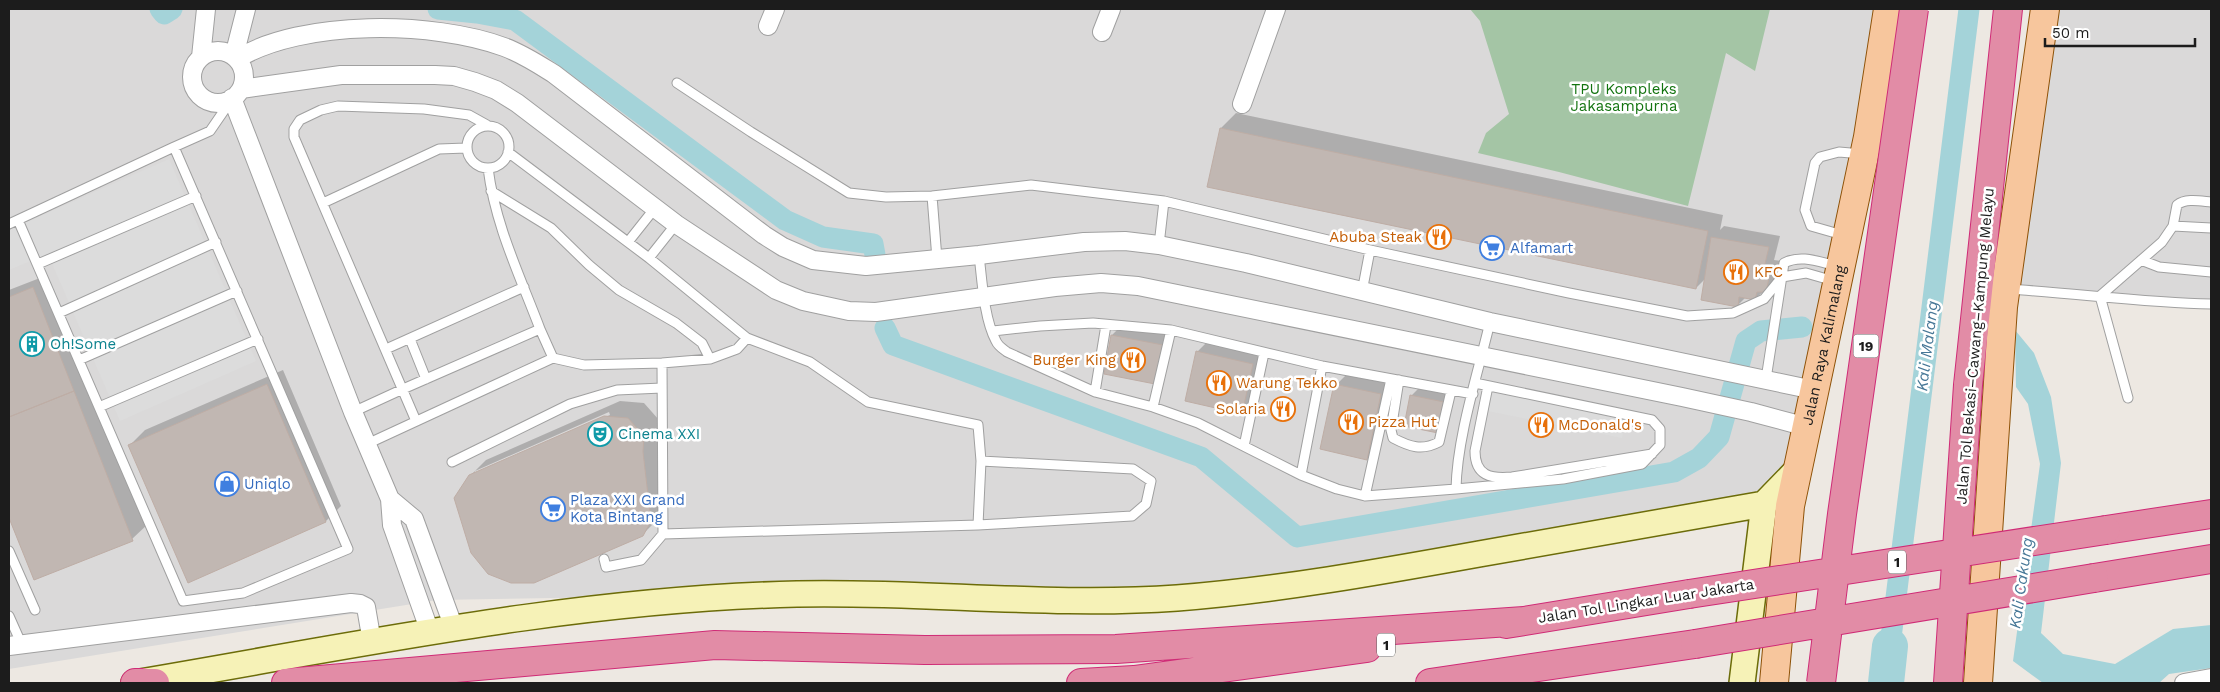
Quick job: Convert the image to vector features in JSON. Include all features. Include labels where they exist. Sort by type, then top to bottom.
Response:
[{"type":"highway","name":"19","points":[[1821,683],[1842,514],[1914,9]]},
{"type":"highway","name":"Jalan Tol Bekasi–Cawang–Kampung Melayu","points":[[1948,683],[1968,385],[2003,47],[2010,9]]},
{"type":"highway","points":[[2148,524],[2211,499]]},
{"type":"highway","name":"Jalan Tol Lingkar Luar Jakarta","points":[[1081,683],[1134,680],[1352,650],[1689,594],[2211,514]]},
{"type":"highway","points":[[1430,683],[1695,644],[2211,559]]},
{"type":"highway","points":[[286,683],[715,645],[925,650],[1116,649],[1524,621]]},
{"type":"highway","points":[[134,683],[155,683]]},
{"type":"main road","name":"Jalan Raya Kalimalang","points":[[1774,683],[1790,506],[1864,154],[1888,9]]},
{"type":"main road","points":[[1978,683],[2004,298],[2045,9]]},
{"type":"street","points":[[206,9],[201,57],[194,68],[192,80],[198,93],[208,101],[220,103],[236,94],[341,75],[435,74],[454,76],[496,90],[517,103],[676,224],[776,290],[803,301],[849,311],[876,312],[984,297],[1101,284],[1138,286],[1481,358],[1705,402],[1807,427]]},
{"type":"street","points":[[236,58],[246,9]]},
{"type":"street","points":[[768,26],[775,9]]},
{"type":"street","points":[[1102,32],[1111,9]]},
{"type":"street","points":[[1242,104],[1276,9]]},
{"type":"street","points":[[236,58],[253,49],[321,32],[366,28],[424,30],[451,34],[503,47],[529,58],[554,74],[764,235],[783,247],[813,260],[866,266],[1084,242],[1125,241],[1159,245],[1246,263],[1490,322],[1717,369],[1765,374],[1814,390]]},
{"type":"street","points":[[201,57],[211,51],[224,51],[236,58],[243,68],[244,79],[236,94],[353,412],[390,499],[392,525],[430,632]]},
{"type":"street","points":[[134,683],[454,628],[649,603],[798,594],[1058,601],[1173,598],[1256,590],[1362,575],[1764,504],[1797,470]]},
{"type":"street","points":[[390,499],[414,519],[454,628]]},
{"type":"street","points":[[1742,683],[1764,504]]},
{"type":"street","points":[[15,645],[351,603],[366,607],[372,642]]},
{"type":"street","points":[[2184,683],[2211,678]]},
{"type":"lane","points":[[677,84],[849,193],[886,197],[932,196],[1032,185],[1164,201],[1370,250],[1569,293],[1687,316],[1733,313],[1764,299],[1782,277],[1806,273],[1838,274]]},
{"type":"lane","points":[[9,224],[210,131],[236,94]]},
{"type":"lane","points":[[416,421],[294,137],[294,129],[300,120],[321,110],[338,106],[424,109],[469,115],[487,125],[500,129],[508,139],[508,152],[501,163],[488,168],[473,163],[466,148],[472,132],[487,125]]},
{"type":"lane","points":[[18,220],[183,601],[243,593],[348,549],[174,147]]},
{"type":"lane","points":[[323,203],[439,149],[466,148]]},
{"type":"lane","points":[[508,152],[649,258],[747,338],[810,362],[868,402],[978,425],[982,461],[978,525]]},
{"type":"lane","points":[[1846,236],[1811,226],[1807,220],[1805,210],[1815,163],[1820,157],[1839,152],[1864,154]]},
{"type":"lane","points":[[488,168],[491,191],[501,228],[552,358]]},
{"type":"lane","points":[[491,191],[551,228],[589,265],[619,290],[676,323],[702,343],[710,359]]},
{"type":"lane","points":[[38,264],[196,196]]},
{"type":"lane","points":[[932,196],[937,259]]},
{"type":"lane","points":[[1159,245],[1164,201]]},
{"type":"lane","points":[[2100,296],[2162,242],[2173,226],[2177,205],[2182,201],[2211,202]]},
{"type":"lane","points":[[628,242],[655,208]]},
{"type":"lane","points":[[649,258],[676,224]]},
{"type":"lane","points":[[2173,226],[2211,228]]},
{"type":"lane","points":[[59,313],[216,242]]},
{"type":"lane","points":[[1362,292],[1370,250]]},
{"type":"lane","points":[[979,255],[984,297],[996,342],[1008,352],[1095,392],[1153,407],[1198,423],[1301,475],[1337,490],[1365,496],[1563,479],[1642,464],[1660,445],[1660,429],[1652,420],[1475,383]]},
{"type":"lane","points":[[1765,374],[1784,263],[1793,259],[1809,260],[1838,274]]},
{"type":"lane","points":[[2141,260],[2159,267],[2211,272]]},
{"type":"lane","points":[[386,350],[524,288]]},
{"type":"lane","points":[[79,360],[237,291]]},
{"type":"lane","points":[[2100,296],[2128,398]]},
{"type":"lane","points":[[2004,298],[2100,296],[2128,301],[2211,304]]},
{"type":"lane","points":[[1456,489],[1456,468],[1490,322]]},
{"type":"lane","points":[[993,331],[1082,323],[1171,330],[1322,366],[1472,394]]},
{"type":"lane","points":[[1095,392],[1106,324]]},
{"type":"lane","points":[[353,412],[540,329]]},
{"type":"lane","points":[[1153,407],[1171,330]]},
{"type":"lane","points":[[367,444],[552,358],[584,365],[662,363],[710,359],[737,349],[747,338]]},
{"type":"lane","points":[[99,407],[258,339]]},
{"type":"lane","points":[[410,339],[426,379]]},
{"type":"lane","points":[[1244,446],[1264,353]]},
{"type":"lane","points":[[604,559],[606,567],[641,560],[663,534],[662,363]]},
{"type":"lane","points":[[1301,475],[1322,366]]},
{"type":"lane","points":[[1395,380],[1391,430],[1393,438],[1404,444],[1426,449],[1439,442],[1451,391]]},
{"type":"lane","points":[[1365,496],[1395,380]]},
{"type":"lane","points":[[1488,386],[1475,461],[1479,469],[1489,476],[1512,476],[1653,454]]},
{"type":"lane","points":[[452,462],[570,404],[618,390],[662,388]]},
{"type":"lane","points":[[663,534],[978,525],[1132,516],[1146,504],[1152,481],[1133,469],[982,461]]},
{"type":"lane","points":[[9,551],[35,610]]},
{"type":"lane","points":[[9,616],[15,645]]},
{"type":"shaded area","points":[[9,9],[1888,9],[1807,427],[1764,504],[1255,591],[798,594],[437,600],[9,669]]},
{"type":"shaded area","points":[[2046,9],[2211,9],[2211,304],[2006,289]]},
{"type":"shaded area","points":[[169,159],[256,361],[120,421],[48,254],[9,270],[9,230]]},
{"type":"shaded area","points":[[1488,386],[1627,414],[1622,438],[1483,410]]},
{"type":"green space","name":"TPU Kompleks Jakasampurna","points":[[1470,9],[1770,9],[1755,71],[1726,53],[1688,206],[1478,153],[1486,133],[1509,114],[1480,21]]},
{"type":"water","points":[[2015,330],[2034,353],[2051,397],[2061,463],[2041,633],[2063,654],[2115,664],[2173,629],[2211,625],[2211,668],[2169,674],[2159,683],[2043,683],[2013,661],[2040,464],[2028,404],[2016,387]]},
{"type":"building","points":[[1220,128],[1708,231],[1696,289],[1207,187]]},
{"type":"building","name":"KFC","points":[[1711,237],[1769,247],[1763,272],[1770,273],[1766,292],[1757,292],[1755,300],[1739,297],[1738,307],[1701,300]]},
{"type":"building","name":"Oh!Some","points":[[33,287],[74,391],[9,417],[9,297]]},
{"type":"building","name":"Burger King","points":[[1111,335],[1163,345],[1155,384],[1104,374]]},
{"type":"building","name":"Warung Tekko","points":[[1196,351],[1253,364],[1242,414],[1185,401]]},
{"type":"building","name":"Uniqlo","points":[[267,384],[326,522],[188,583],[128,445]]},
{"type":"building","name":"Pizza Hut","points":[[1334,384],[1381,394],[1367,460],[1320,449]]},
{"type":"building","points":[[74,391],[133,541],[34,580],[9,518],[9,417]]},
{"type":"building","points":[[1410,395],[1444,402],[1438,433],[1404,426]]},
{"type":"building","name":"Plaza XXI Grand Kota Bintang","points":[[604,416],[628,418],[644,436],[643,452],[651,521],[643,536],[534,583],[511,583],[488,574],[471,553],[454,498],[469,475]]},
{"type":"waterway","points":[[160,9],[164,14],[172,9]]},
{"type":"waterway","points":[[438,9],[477,13],[515,20],[785,220],[823,237],[873,244],[875,255]]},
{"type":"waterway","name":"Kali Malang","points":[[1890,646],[1969,9]]},
{"type":"waterway","points":[[885,328],[893,345],[1201,457],[1297,537],[1674,472],[1699,458],[1719,437],[1746,341],[1761,331],[1802,327]]},
{"type":"waterway","name":"Kali Malang","points":[[1886,683],[1890,646]]},
{"type":"place","name":"Abuba Steak","points":[[1439,237]]},
{"type":"place","name":"Alfamart","points":[[1492,248]]},
{"type":"place","name":"KFC","points":[[1736,272]]},
{"type":"place","name":"Oh!Some","points":[[32,344]]},
{"type":"place","name":"Burger King","points":[[1133,360]]},
{"type":"place","name":"Warung Tekko","points":[[1219,383]]},
{"type":"place","name":"Solaria","points":[[1283,409]]},
{"type":"place","name":"Pizza Hut","points":[[1351,422]]},
{"type":"place","name":"McDonald's","points":[[1541,425]]},
{"type":"place","name":"Cinema XXI","points":[[600,434]]},
{"type":"place","name":"Uniqlo","points":[[227,484]]},
{"type":"place","name":"Plaza XXI Grand Kota Bintang","points":[[553,509]]},
{"type":"water label","name":"Kali Cakung","points":[[2021,583]]}]
